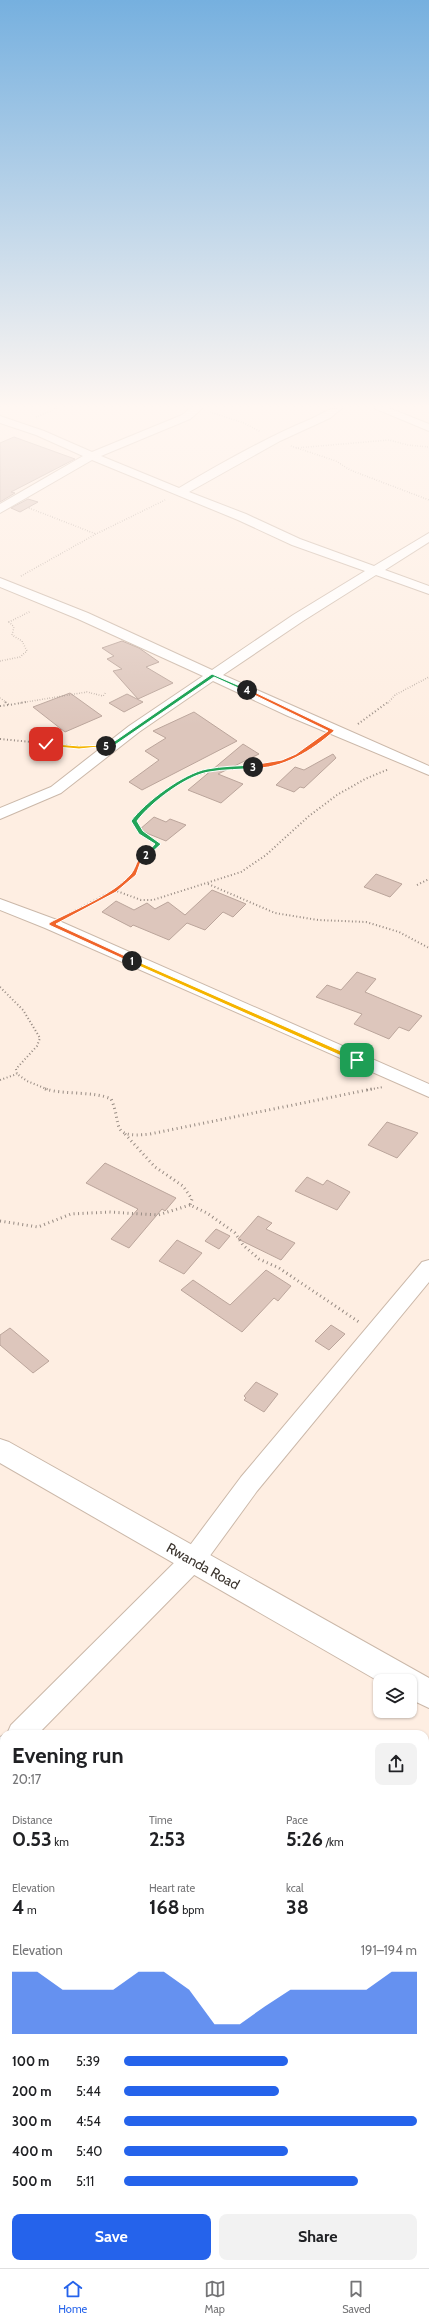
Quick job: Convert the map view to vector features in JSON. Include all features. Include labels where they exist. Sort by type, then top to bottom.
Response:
[{"type":"highway","name":"Rwanda Road","points":[[0,1450],[394,1674]]},
{"type":"highway","points":[[417,1687],[429,1694]]},
{"type":"street","points":[[234,514],[292,540],[429,590]]},
{"type":"street","points":[[0,814],[56,790],[110,746],[214,675],[374,570],[429,537]]},
{"type":"street","points":[[2,583],[50,602],[214,675],[337,733],[408,761],[429,771]]},
{"type":"street","points":[[2,909],[51,924],[429,1091]]},
{"type":"street","points":[[24,1730],[193,1560],[249,1484],[429,1268]]},
{"type":"path","points":[[44,514],[96,534]]},
{"type":"path","points":[[2,583],[33,570],[96,534],[136,514]]},
{"type":"path","points":[[0,661],[20,657],[27,651],[27,646],[21,639],[12,634],[14,627],[10,622],[50,602]]},
{"type":"path","points":[[51,924],[114,890],[134,874],[139,860],[158,844],[141,832],[134,821],[140,813],[174,786],[207,771],[231,770],[283,762],[337,733],[364,722],[395,695],[429,677]]},
{"type":"path","points":[[0,706],[87,692],[103,696],[106,692]]},
{"type":"path","points":[[0,698],[9,705]]},
{"type":"path","points":[[0,739],[79,748],[110,746]]},
{"type":"path","points":[[114,890],[141,900],[153,900],[241,872],[260,859],[309,816],[337,795],[365,779],[408,761]]},
{"type":"path","points":[[417,885],[429,878]]},
{"type":"path","points":[[208,883],[274,913],[318,920],[373,924],[399,932],[429,948]]},
{"type":"path","points":[[0,987],[14,999],[37,1028],[40,1038],[37,1046],[16,1069],[17,1074]]},
{"type":"path","points":[[0,1080],[17,1074]]},
{"type":"path","points":[[17,1074],[38,1088],[57,1092],[105,1096],[111,1099],[119,1130],[125,1134],[145,1157],[166,1177],[184,1185],[192,1200],[190,1205]]},
{"type":"path","points":[[125,1134],[139,1135],[173,1129],[408,1083]]},
{"type":"path","points":[[0,1221],[38,1227],[71,1214],[109,1212],[158,1215],[190,1205],[207,1213],[235,1233],[244,1245],[259,1259],[279,1268],[376,1333]]},
{"type":"building","points":[[122,641],[139,648],[159,662],[146,667],[173,683],[138,699],[113,671],[122,669],[107,659],[114,656],[102,648]]},
{"type":"building","points":[[70,693],[102,716],[65,732],[33,707]]},
{"type":"building","points":[[127,694],[143,702],[124,712],[109,703]]},
{"type":"building","points":[[194,712],[237,741],[142,790],[129,782],[159,760],[145,751],[166,738],[153,731]]},
{"type":"building","points":[[243,744],[259,754],[218,774],[243,784],[221,803],[188,790]]},
{"type":"building","points":[[333,754],[336,758],[304,788],[300,787],[294,792],[276,785],[295,767],[304,770]]},
{"type":"building","points":[[154,817],[166,822],[170,819],[186,825],[166,841],[139,830]]},
{"type":"building","points":[[376,874],[402,884],[390,897],[364,887]]},
{"type":"building","points":[[212,890],[246,904],[233,917],[223,912],[205,930],[187,923],[169,940],[133,925],[131,927],[102,912],[116,901],[134,910],[147,903],[155,909],[168,902],[185,915]]},
{"type":"building","points":[[357,972],[376,979],[365,992],[422,1016],[409,1031],[399,1027],[389,1039],[354,1024],[362,1014],[316,997],[327,985],[341,990]]},
{"type":"building","points":[[387,1122],[418,1133],[397,1158],[368,1145]]},
{"type":"building","points":[[105,1163],[176,1198],[165,1211],[162,1209],[129,1248],[111,1239],[138,1209],[86,1183]]},
{"type":"building","points":[[307,1177],[323,1185],[327,1180],[350,1192],[337,1210],[295,1191]]},
{"type":"building","points":[[258,1216],[272,1223],[266,1229],[295,1243],[281,1260],[238,1239]]},
{"type":"building","points":[[216,1229],[230,1236],[219,1249],[205,1241]]},
{"type":"building","points":[[177,1240],[202,1253],[184,1274],[159,1261]]},
{"type":"building","points":[[266,1270],[291,1286],[278,1301],[274,1298],[242,1332],[181,1290],[193,1280],[230,1305]]},
{"type":"building","points":[[331,1325],[345,1334],[329,1350],[315,1341]]},
{"type":"building","points":[[10,1328],[49,1361],[33,1373],[0,1345],[0,1335]]},
{"type":"building","points":[[256,1382],[278,1394],[264,1412],[244,1400],[246,1398],[244,1396]]},
{"type":"route","points":[[46,744],[79,748],[110,746],[214,675],[332,731],[298,755],[283,762],[231,770],[207,771],[174,786],[140,813],[134,821],[141,832],[158,844],[139,860],[134,874],[114,890],[51,924],[203,993],[357,1060]]}]
